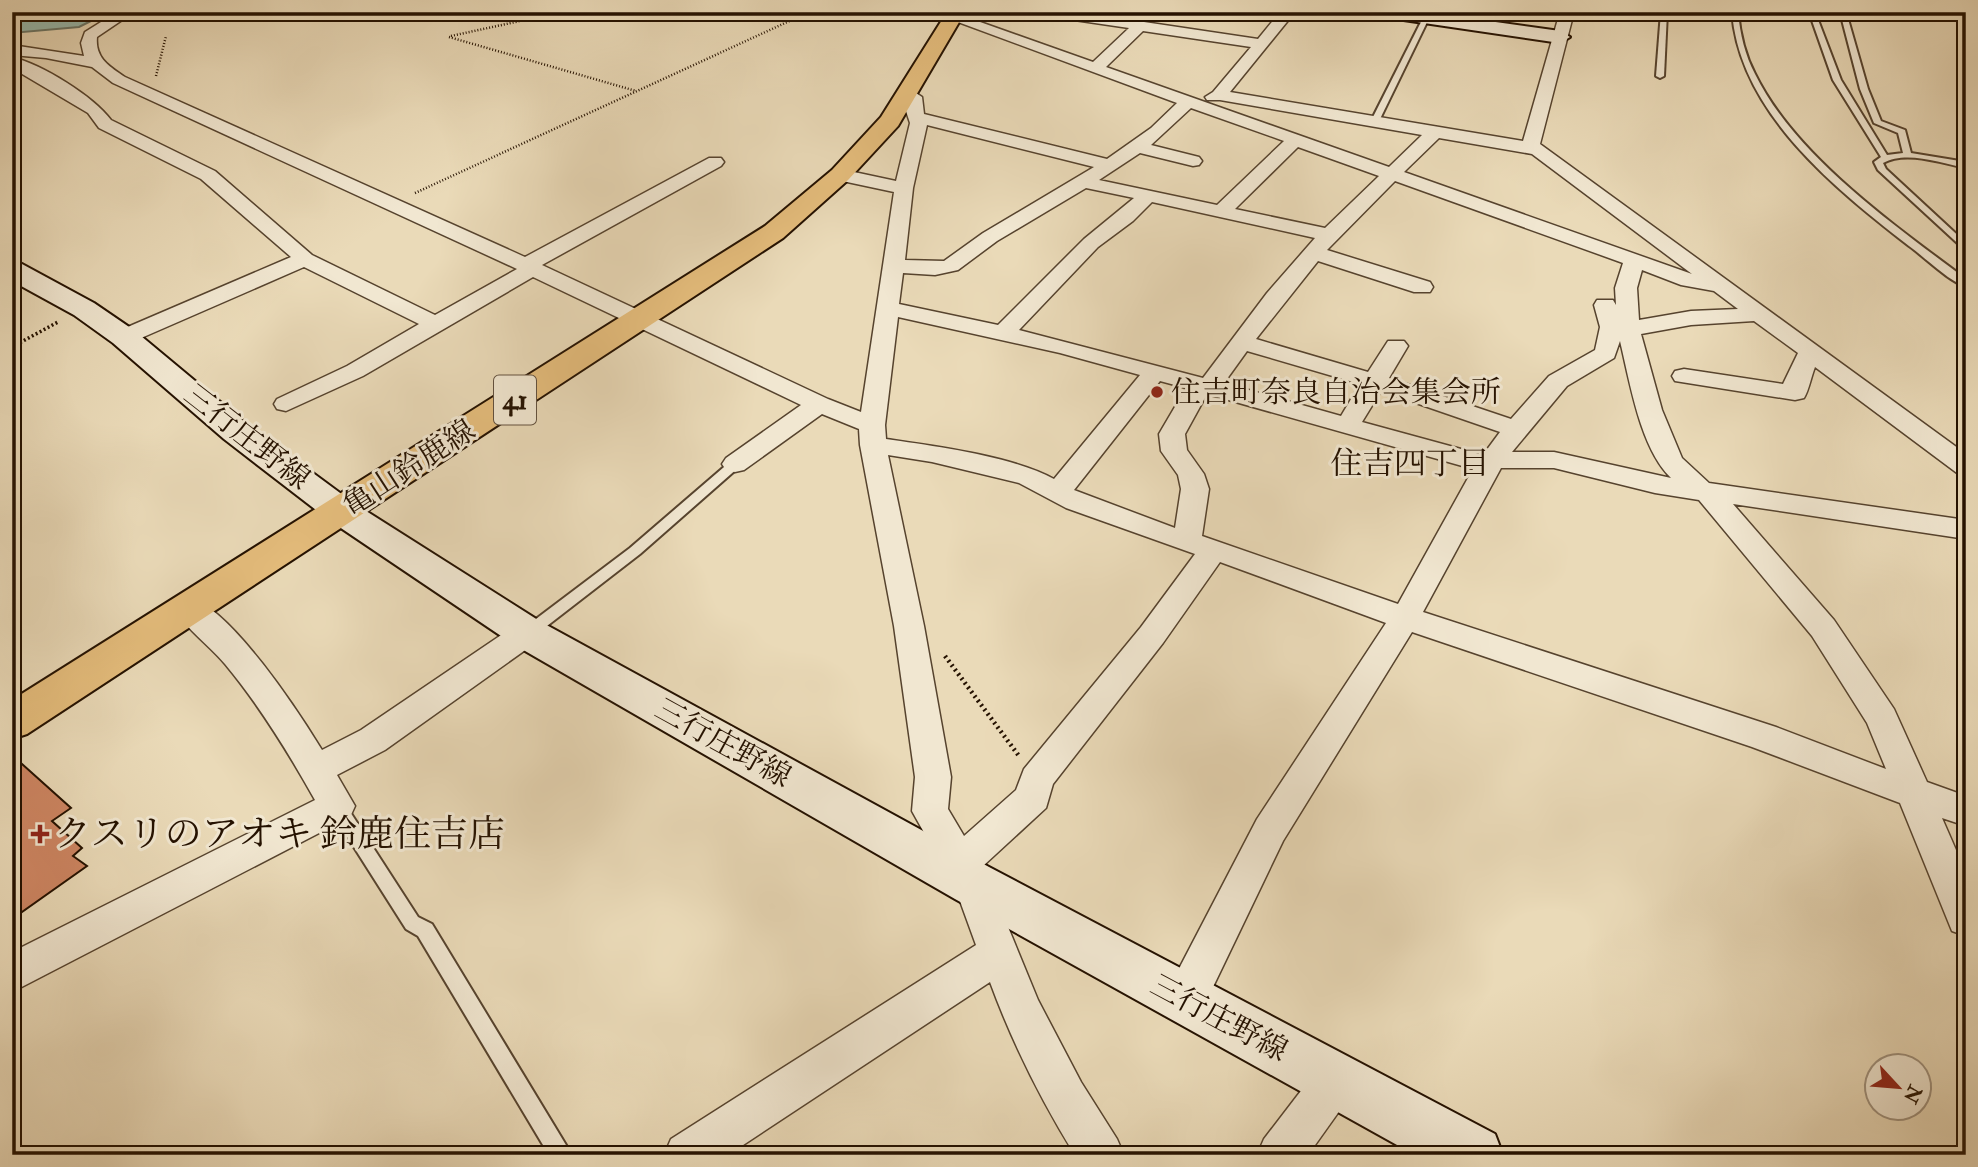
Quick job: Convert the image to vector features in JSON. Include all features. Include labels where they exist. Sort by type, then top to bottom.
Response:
[{"type":"main road","points":[[1383,12],[1426,18],[1451,17],[1560,37]]},
{"type":"main road","name":"亀山鈴鹿線","points":[[12,722],[774,232],[841,175],[890,121],[912,106],[949,13]]},
{"type":"main road","name":"三行庄野線","points":[[12,270],[84,309],[124,337],[236,432],[342,512],[527,633],[966,873],[1185,1000],[1474,1155]]},
{"type":"street","points":[[127,12],[90,35],[88,51],[96,63],[119,80],[392,204],[819,404],[872,435],[932,454],[1028,476],[1076,502],[1200,547],[1764,737],[1844,769],[1966,811]]},
{"type":"street","points":[[1047,12],[1263,44]]},
{"type":"street","points":[[1219,95],[1288,12]]},
{"type":"street","points":[[1530,148],[1567,12]]},
{"type":"street","points":[[949,13],[1689,280],[1719,285]]},
{"type":"street","points":[[1097,67],[1140,26]]},
{"type":"street","points":[[12,50],[60,55],[96,63]]},
{"type":"street","points":[[31,70],[55,63],[60,55]]},
{"type":"street","points":[[12,62],[31,70],[94,109],[105,124],[208,176],[305,259],[436,324]]},
{"type":"street","points":[[895,266],[935,269],[951,266],[990,237],[1111,166],[1192,102],[1219,95],[1537,149],[1966,467]]},
{"type":"street","points":[[912,106],[1013,139],[1111,166]]},
{"type":"street","points":[[912,106],[919,123],[904,188],[872,435],[909,626],[933,777],[930,811],[966,873],[1022,1012],[1065,1098],[1101,1155]]},
{"type":"street","points":[[966,873],[1033,797],[1035,779],[1152,635],[1200,547],[1195,489],[1191,474],[1174,451],[1172,434],[1205,385],[1243,343],[1275,298],[1329,235],[1436,131]]},
{"type":"street","points":[[1222,211],[1296,139]]},
{"type":"street","points":[[1137,147],[1194,161]]},
{"type":"street","points":[[286,404],[355,371],[528,267],[715,162]]},
{"type":"street","points":[[841,175],[904,188]]},
{"type":"street","points":[[1085,182],[1329,235]]},
{"type":"street","points":[[1004,331],[1091,243],[1126,217],[1147,196]]},
{"type":"street","points":[[1314,253],[1422,287]]},
{"type":"street","points":[[124,337],[305,259]]},
{"type":"street","points":[[1185,1000],[1270,830],[1405,618],[1491,463],[1516,429],[1558,381],[1606,353],[1634,260]]},
{"type":"street","points":[[888,308],[1004,331],[1491,463],[1554,460],[1655,484],[1966,530]]},
{"type":"street","points":[[1615,320],[1759,314]]},
{"type":"street","points":[[1615,320],[1670,462],[1704,492],[1823,628],[1882,718],[1966,918]]},
{"type":"street","points":[[1243,343],[1375,381],[1516,429]]},
{"type":"street","points":[[1348,424],[1396,346]]},
{"type":"street","points":[[1684,376],[1795,393],[1795,385],[1810,352]]},
{"type":"street","points":[[1058,492],[1154,373]]},
{"type":"street","points":[[735,464],[819,404]]},
{"type":"street","points":[[12,973],[337,806],[271,697],[219,634],[189,608]]},
{"type":"street","points":[[316,769],[373,740],[527,633]]},
{"type":"street","points":[[687,1155],[999,953]]},
{"type":"street","points":[[1280,1155],[1335,1081]]},
{"type":"lane","points":[[1660,76],[1664,12]]},
{"type":"lane","points":[[1735,12],[1738,39],[1745,60],[1762,95],[1782,125],[1889,226],[1966,284]]},
{"type":"lane","points":[[1812,12],[1837,80],[1884,156]]},
{"type":"lane","points":[[1843,12],[1864,89],[1878,123],[1902,132],[1908,156]]},
{"type":"lane","points":[[1375,121],[1426,18]]},
{"type":"lane","points":[[1966,165],[1908,156],[1884,156],[1878,162],[1882,170],[1966,248]]},
{"type":"lane","points":[[527,633],[635,551],[735,464]]},
{"type":"lane","points":[[337,806],[412,923],[425,930],[561,1155]]},
{"type":"path","points":[[545,12],[520,21],[449,37],[637,91]]},
{"type":"path","points":[[392,204],[809,12]]},
{"type":"path","points":[[152,93],[166,36]]},
{"type":"path","points":[[12,347],[84,309]]},
{"type":"path","points":[[909,626],[926,629],[1035,779]]},
{"type":"water","points":[[12,12],[109,12],[79,27],[12,33]]},
{"type":"building","name":"クスリのアオキ 鈴鹿住吉店","points":[[12,755],[71,808],[52,821],[82,848],[73,856],[87,866],[12,919]]},
{"type":"place","name":"住吉町奈良自治会集会所","points":[[1157,392]]},
{"type":"place","name":"クスリのアオキ 鈴鹿住吉店","points":[[40,834]]},
{"type":"district","name":"住吉四丁目","points":[[1410,464]]}]
